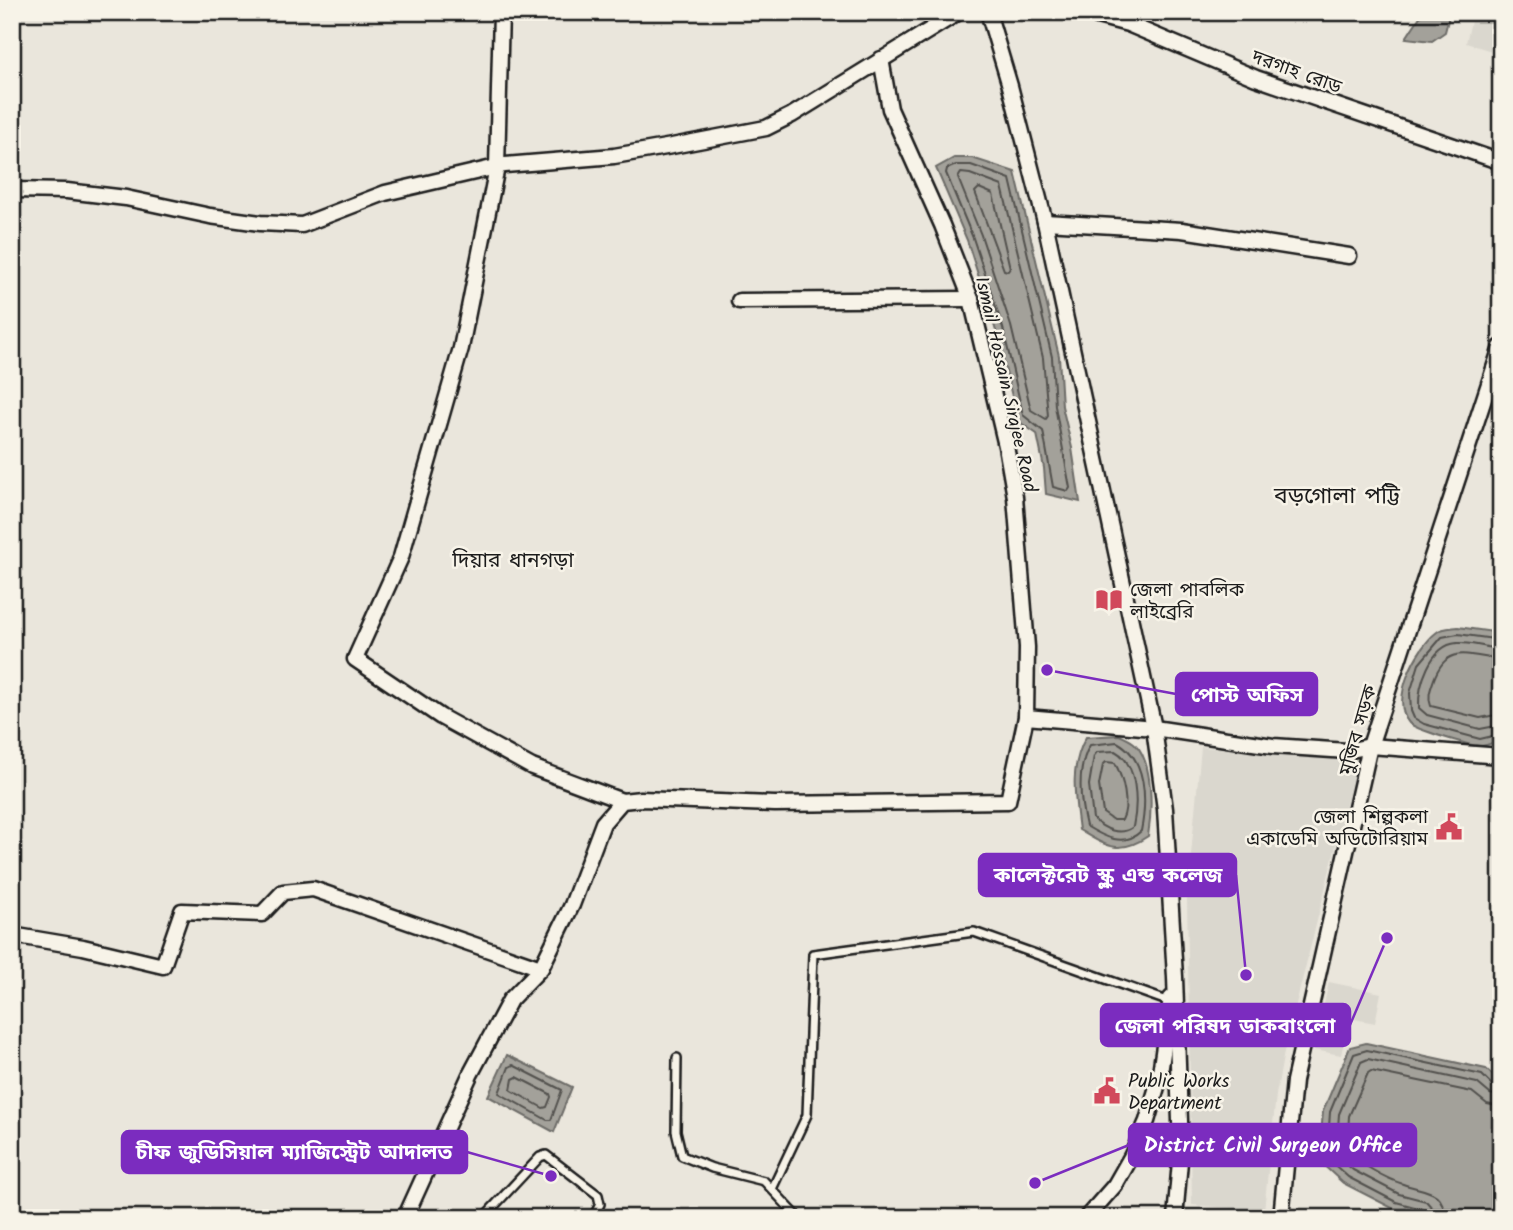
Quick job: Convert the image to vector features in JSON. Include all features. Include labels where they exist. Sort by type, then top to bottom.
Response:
[{"type":"street","points":[[405,1218],[470,1075],[510,1000],[541,968],[572,905],[603,823],[622,801],[532,766],[441,717],[355,659],[401,556],[461,348],[497,167],[501,12]]},
{"type":"street","points":[[12,190],[67,191],[126,198],[210,216],[302,225],[385,192],[497,167],[614,156],[766,128],[792,115],[959,12]]},
{"type":"street","points":[[988,12],[1045,222],[1154,728],[1165,808],[1175,977],[1181,1150],[1175,1218]]},
{"type":"street","name":"দরগাহ রোড","points":[[1082,12],[1128,24],[1256,78],[1501,162]]},
{"type":"street","name":"Ismail Hossain Sirajee Road","points":[[622,801],[641,799],[788,804],[1008,801],[1026,717],[1027,646],[1015,497],[1006,446],[971,299],[942,225],[890,109],[881,59]]},
{"type":"street","points":[[1045,222],[1182,230],[1349,256]]},
{"type":"street","points":[[739,301],[971,299]]},
{"type":"street","name":"মুজিব সড়ক","points":[[1281,1218],[1294,1081],[1370,746],[1501,347]]},
{"type":"street","points":[[1026,717],[1154,728],[1273,746],[1347,751],[1370,746],[1501,756]]},
{"type":"street","points":[[12,935],[83,947],[163,966],[182,911],[262,914],[283,892],[313,889],[541,968]]},
{"type":"street","points":[[1086,1218],[1115,1185],[1147,1121],[1159,1080],[1175,977]]},
{"type":"lane","points":[[772,1189],[807,1115],[813,954],[974,932],[1170,1002]]},
{"type":"lane","points":[[677,1058],[676,1131],[682,1156],[712,1168],[764,1181],[799,1218]]},
{"type":"lane","points":[[483,1218],[540,1157],[546,1155],[598,1195],[600,1204],[593,1218]]},
{"type":"shaded area","points":[[1473,12],[1501,12],[1501,54],[1466,43]]},
{"type":"shaded area","points":[[1201,747],[1358,758],[1284,1052],[1276,1095],[1264,1211],[1192,1205],[1187,898]]},
{"type":"shaded area","points":[[1329,982],[1381,993],[1375,1023],[1349,1018],[1341,1055],[1314,1050]]},
{"type":"water","points":[[1423,12],[1450,12],[1445,32],[1432,41],[1406,38]]},
{"type":"water","points":[[954,158],[972,158],[1015,172],[1059,356],[1062,406],[1080,502],[1046,494],[1037,434],[1018,421],[996,331],[967,240],[936,168]]},
{"type":"water","points":[[1458,627],[1501,633],[1501,740],[1485,745],[1465,743],[1413,726],[1404,713],[1404,688],[1421,649],[1439,631]]},
{"type":"water","points":[[1119,735],[1134,743],[1141,751],[1148,774],[1151,801],[1148,836],[1121,847],[1105,844],[1079,830],[1075,783],[1077,760],[1086,737]]},
{"type":"water","points":[[1366,1043],[1486,1069],[1501,1083],[1501,1218],[1434,1218],[1394,1209],[1343,1183],[1319,1161],[1323,1111],[1350,1047]]},
{"type":"water","points":[[507,1055],[572,1087],[554,1132],[488,1096]]},
{"type":"place","name":"জেলা পাবলিক লাইব্রেরি","points":[[1109,600]]},
{"type":"place","name":"পোস্ট অফিস","points":[[1047,670]]},
{"type":"place","name":"জেলা শিল্পকলা একাডেমি অডিটোরিয়াম","points":[[1449,827]]},
{"type":"place","name":"জেলা পরিষদ ডাকবাংলো","points":[[1387,938]]},
{"type":"place","name":"কালেক্টরেট স্কুল এন্ড কলেজ","points":[[1246,975]]},
{"type":"place","name":"Public Works Department","points":[[1107,1091]]},
{"type":"place","name":"চীফ জুডিসিয়াল ম্যাজিস্ট্রেট আদালত","points":[[551,1176]]},
{"type":"place","name":"District Civil Surgeon Office","points":[[1035,1183]]},
{"type":"district","name":"বড়গোলা পট্টি","points":[[1337,495]]},
{"type":"district","name":"দিয়ার ধানগড়া","points":[[513,560]]}]
